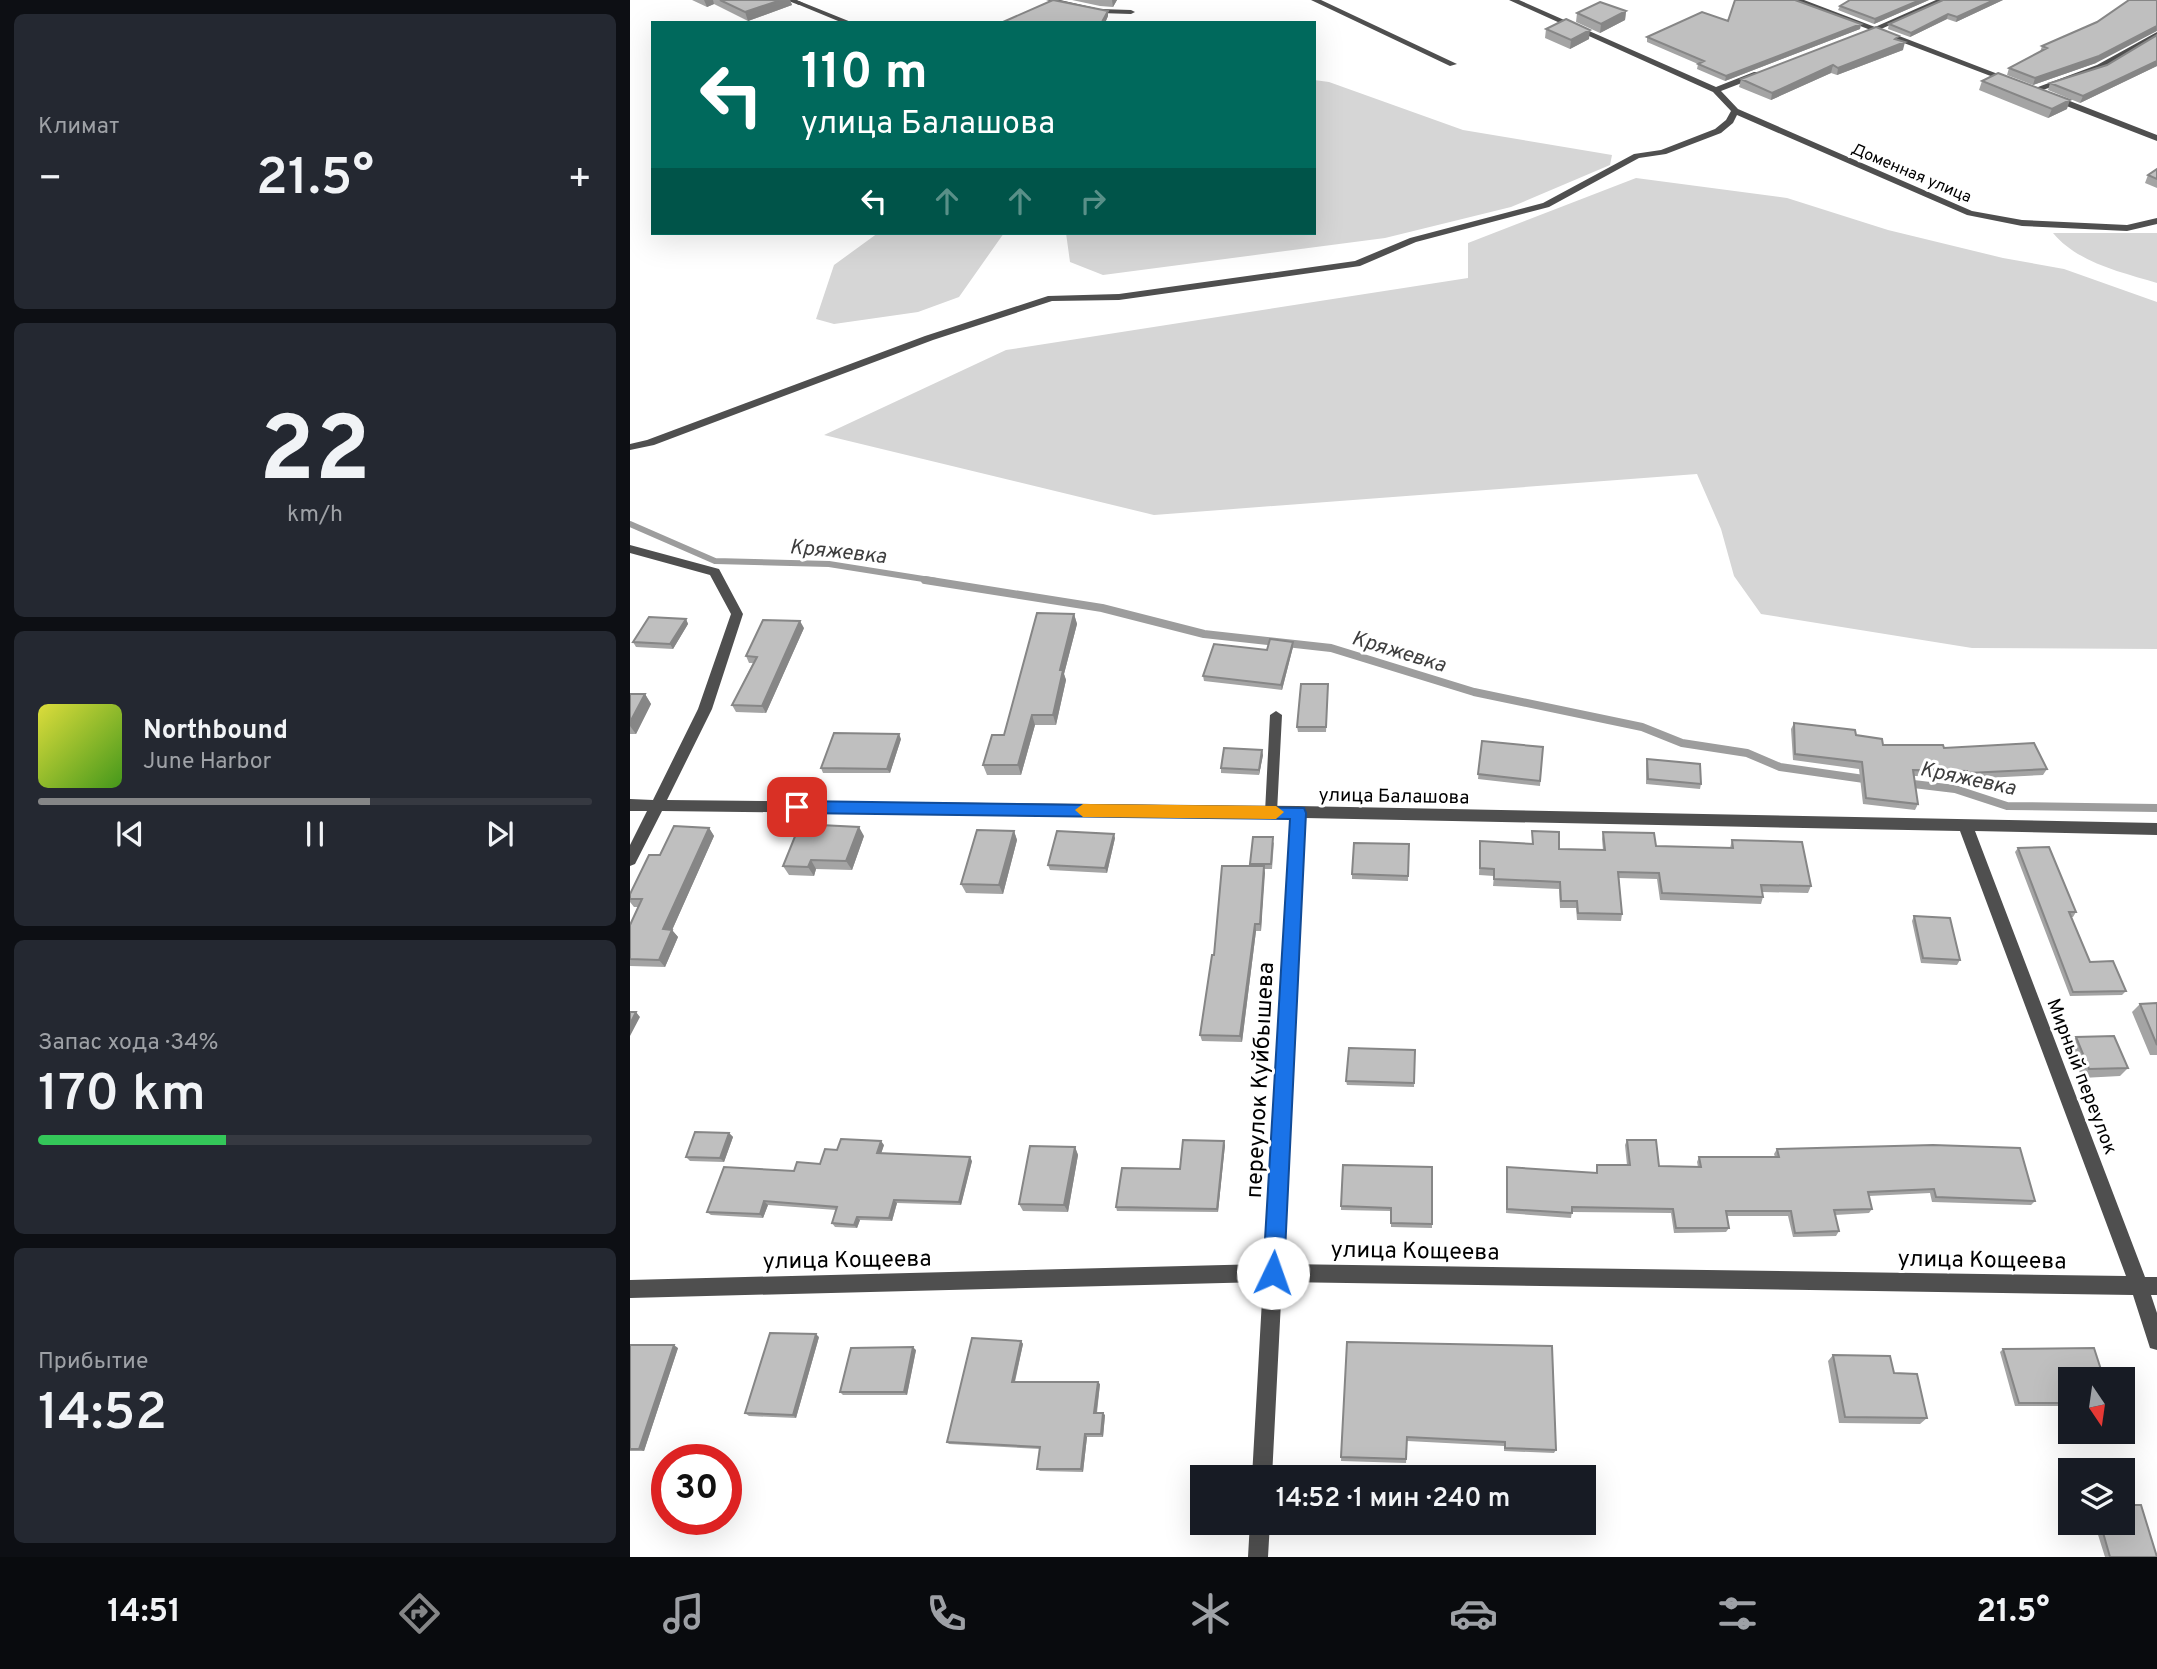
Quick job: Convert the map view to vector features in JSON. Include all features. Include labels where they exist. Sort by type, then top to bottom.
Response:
[{"type":"street","points":[[1050,0],[1100,11],[1131,12]]},
{"type":"street","points":[[1317,0],[1453,64]]},
{"type":"street","points":[[1513,0],[1716,90],[1765,71]]},
{"type":"street","points":[[1797,0],[2157,138]]},
{"type":"street","points":[[1863,34],[1942,0]]},
{"type":"street","points":[[2034,90],[2100,67],[2157,34]]},
{"type":"street","name":"Доменная улица","points":[[1716,90],[1735,111],[1970,213],[2022,223],[2127,228],[2157,221]]},
{"type":"street","points":[[630,447],[650,443],[929,338],[1051,298],[1119,297],[1357,264],[1413,240],[1546,205],[1637,156],[1663,152],[1718,131],[1730,121],[1735,111]]},
{"type":"street","points":[[630,549],[715,572],[737,614],[705,709],[630,860]]},
{"type":"street","name":"улица Балашова","points":[[630,805],[1271,812],[2157,829]]},
{"type":"street","name":"переулок Куйбышева","points":[[1263,1465],[1298,813]]},
{"type":"street","name":"Мирный переулок","points":[[1966,827],[2148,1286],[2157,1341]]},
{"type":"street","name":"улица Кощеева","points":[[630,1289],[1273,1273],[2148,1286]]},
{"type":"street","points":[[1258,1557],[1259,1535]]},
{"type":"lane","points":[[794,1],[807,0]]},
{"type":"lane","points":[[794,1],[844,21]]},
{"type":"lane","points":[[1271,812],[1276,715]]},
{"type":"shaded area","points":[[1316,80],[1329,82],[1463,130],[1612,155],[1610,165],[1511,207],[1385,238],[1103,275],[1070,262],[1066,235],[1316,235]]},
{"type":"shaded area","points":[[1636,178],[1787,198],[1888,230],[2003,258],[2064,269],[2157,302],[2157,649],[1972,648],[1761,614],[1734,576],[1721,529],[1697,474],[1154,515],[824,435],[1006,350],[1468,278],[1468,243]]},
{"type":"shaded area","points":[[2053,233],[2157,233],[2157,283],[2087,259]]},
{"type":"shaded area","points":[[875,235],[1003,235],[959,297],[918,312],[834,324],[816,319],[834,265]]},
{"type":"building","points":[[720,0],[781,0],[745,12]]},
{"type":"building","points":[[1053,0],[1108,11],[1103,21],[1005,21]]},
{"type":"building","points":[[1735,0],[1795,0],[1861,24],[1726,76],[1698,64],[1704,61],[1647,37],[1702,12],[1728,21]]},
{"type":"building","points":[[1850,0],[1920,0],[1875,19],[1840,6]]},
{"type":"building","points":[[1943,0],[1994,0],[1957,17],[1948,14],[1911,33],[1889,24]]},
{"type":"building","points":[[2129,0],[2157,0],[2157,26],[2099,56],[2035,78],[2009,68],[2047,48],[2042,46],[2097,22]]},
{"type":"building","points":[[1600,2],[1626,11],[1601,24],[1577,13]]},
{"type":"building","points":[[1566,19],[1590,30],[1571,40],[1546,29]]},
{"type":"building","points":[[1876,27],[1899,36],[1895,39],[1905,42],[1838,68],[1833,65],[1772,93],[1741,79]]},
{"type":"building","points":[[2157,35],[2157,61],[2083,96],[2050,83],[2107,65]]},
{"type":"building","points":[[1998,73],[2070,100],[2052,109],[1982,81]]},
{"type":"building","points":[[2157,169],[2157,179],[2148,175]]},
{"type":"building","points":[[1037,613],[1074,614],[1060,670],[1063,670],[1053,715],[1032,715],[1018,765],[983,765],[992,735],[1004,735]]},
{"type":"building","points":[[649,617],[686,619],[670,644],[633,642]]},
{"type":"building","points":[[763,620],[800,621],[762,706],[732,705],[757,657],[746,656]]},
{"type":"building","points":[[1270,639],[1293,642],[1281,685],[1203,676],[1214,644],[1267,650]]},
{"type":"building","points":[[1301,684],[1328,684],[1326,727],[1297,727]]},
{"type":"building","points":[[630,694],[645,694],[630,722]]},
{"type":"building","points":[[1794,723],[1855,730],[1856,735],[1882,739],[1883,745],[1943,745],[1944,748],[2034,743],[2047,769],[1968,773],[1913,770],[1918,804],[1866,798],[1862,762],[1795,754]]},
{"type":"building","points":[[834,733],[899,734],[887,769],[821,768]]},
{"type":"building","points":[[1482,741],[1543,747],[1540,781],[1478,774]]},
{"type":"building","points":[[1224,748],[1262,750],[1259,770],[1221,768]]},
{"type":"building","points":[[1647,759],[1700,764],[1701,784],[1648,779]]},
{"type":"building","points":[[800,824],[859,827],[846,861],[811,860],[808,867],[783,866]]},
{"type":"building","points":[[674,826],[709,828],[663,929],[672,930],[659,960],[630,959],[630,925],[642,899],[630,899],[630,894],[649,855],[660,855]]},
{"type":"building","points":[[977,830],[1014,831],[999,885],[961,884]]},
{"type":"building","points":[[1057,831],[1114,834],[1105,868],[1048,865]]},
{"type":"building","points":[[1532,831],[1559,832],[1559,849],[1605,850],[1603,832],[1654,833],[1656,846],[1733,848],[1732,840],[1802,842],[1811,886],[1761,885],[1763,897],[1662,893],[1659,873],[1618,872],[1622,914],[1578,913],[1577,901],[1561,901],[1560,882],[1494,879],[1494,869],[1480,868],[1480,841],[1533,844]]},
{"type":"building","points":[[1253,837],[1273,837],[1271,864],[1250,864]]},
{"type":"building","points":[[1354,843],[1409,844],[1408,876],[1352,874]]},
{"type":"building","points":[[2049,847],[2076,912],[2069,912],[2090,962],[2113,961],[2126,991],[2073,992],[2018,848]]},
{"type":"building","points":[[1222,866],[1264,866],[1260,924],[1255,924],[1240,1036],[1200,1035],[1214,955]]},
{"type":"building","points":[[1914,916],[1950,918],[1960,960],[1923,958]]},
{"type":"building","points":[[2157,1003],[2157,1045],[2140,1004]]},
{"type":"building","points":[[630,1012],[636,1012],[630,1024]]},
{"type":"building","points":[[2114,1036],[2128,1068],[2089,1069],[2076,1037]]},
{"type":"building","points":[[1349,1048],[1415,1050],[1414,1083],[1346,1081]]},
{"type":"building","points":[[695,1132],[729,1133],[720,1158],[686,1157]]},
{"type":"building","points":[[841,1139],[881,1141],[877,1153],[970,1157],[959,1202],[894,1200],[889,1218],[857,1217],[854,1225],[832,1223],[837,1207],[764,1201],[760,1214],[707,1212],[724,1167],[794,1171],[797,1162],[820,1164],[825,1149],[837,1150]]},
{"type":"building","points":[[1183,1140],[1224,1141],[1217,1209],[1116,1207],[1122,1168],[1180,1169]]},
{"type":"building","points":[[1627,1140],[1656,1140],[1659,1166],[1701,1167],[1699,1157],[1779,1157],[1777,1149],[1933,1145],[2020,1148],[2035,1201],[1936,1197],[1934,1189],[1868,1192],[1872,1209],[1834,1210],[1839,1231],[1795,1233],[1791,1211],[1726,1211],[1729,1228],[1676,1228],[1673,1209],[1572,1207],[1572,1213],[1507,1209],[1507,1167],[1597,1173],[1597,1165],[1630,1165]]},
{"type":"building","points":[[1030,1146],[1075,1147],[1064,1205],[1019,1204]]},
{"type":"building","points":[[1343,1165],[1432,1167],[1432,1224],[1391,1223],[1391,1208],[1341,1206]]},
{"type":"building","points":[[770,1333],[816,1334],[793,1415],[745,1413]]},
{"type":"building","points":[[972,1338],[1021,1341],[1012,1382],[1098,1382],[1094,1413],[1103,1413],[1101,1434],[1085,1434],[1081,1469],[1037,1469],[1040,1447],[947,1442]]},
{"type":"building","points":[[1347,1342],[1552,1346],[1556,1450],[1505,1448],[1505,1442],[1407,1437],[1406,1459],[1341,1457]]},
{"type":"building","points":[[630,1345],[674,1345],[639,1449],[630,1449]]},
{"type":"building","points":[[913,1347],[904,1392],[840,1392],[851,1348]]},
{"type":"building","points":[[2094,1348],[2100,1367],[2058,1367],[2058,1403],[2019,1403],[2003,1349]]},
{"type":"building","points":[[1833,1355],[1890,1356],[1894,1373],[1917,1374],[1927,1418],[1845,1417]]},
{"type":"building","points":[[2135,1505],[2141,1505],[2157,1557],[2110,1557],[2104,1535],[2135,1535]]},
{"type":"waterway","name":"Кряжевка","points":[[630,524],[715,561],[829,564],[936,581]]},
{"type":"waterway","name":"Кряжевка","points":[[925,580],[1102,608],[1204,634],[1331,648],[1474,692],[1642,727],[1682,743],[1747,753],[1780,767],[1871,780]]},
{"type":"waterway","name":"Кряжевка","points":[[1905,783],[1955,789],[2007,806],[2157,808]]},
{"type":"slow traffic","points":[[1083,810],[1276,812]]},
{"type":"route","points":[[797,807],[1298,813],[1273,1273]]}]
